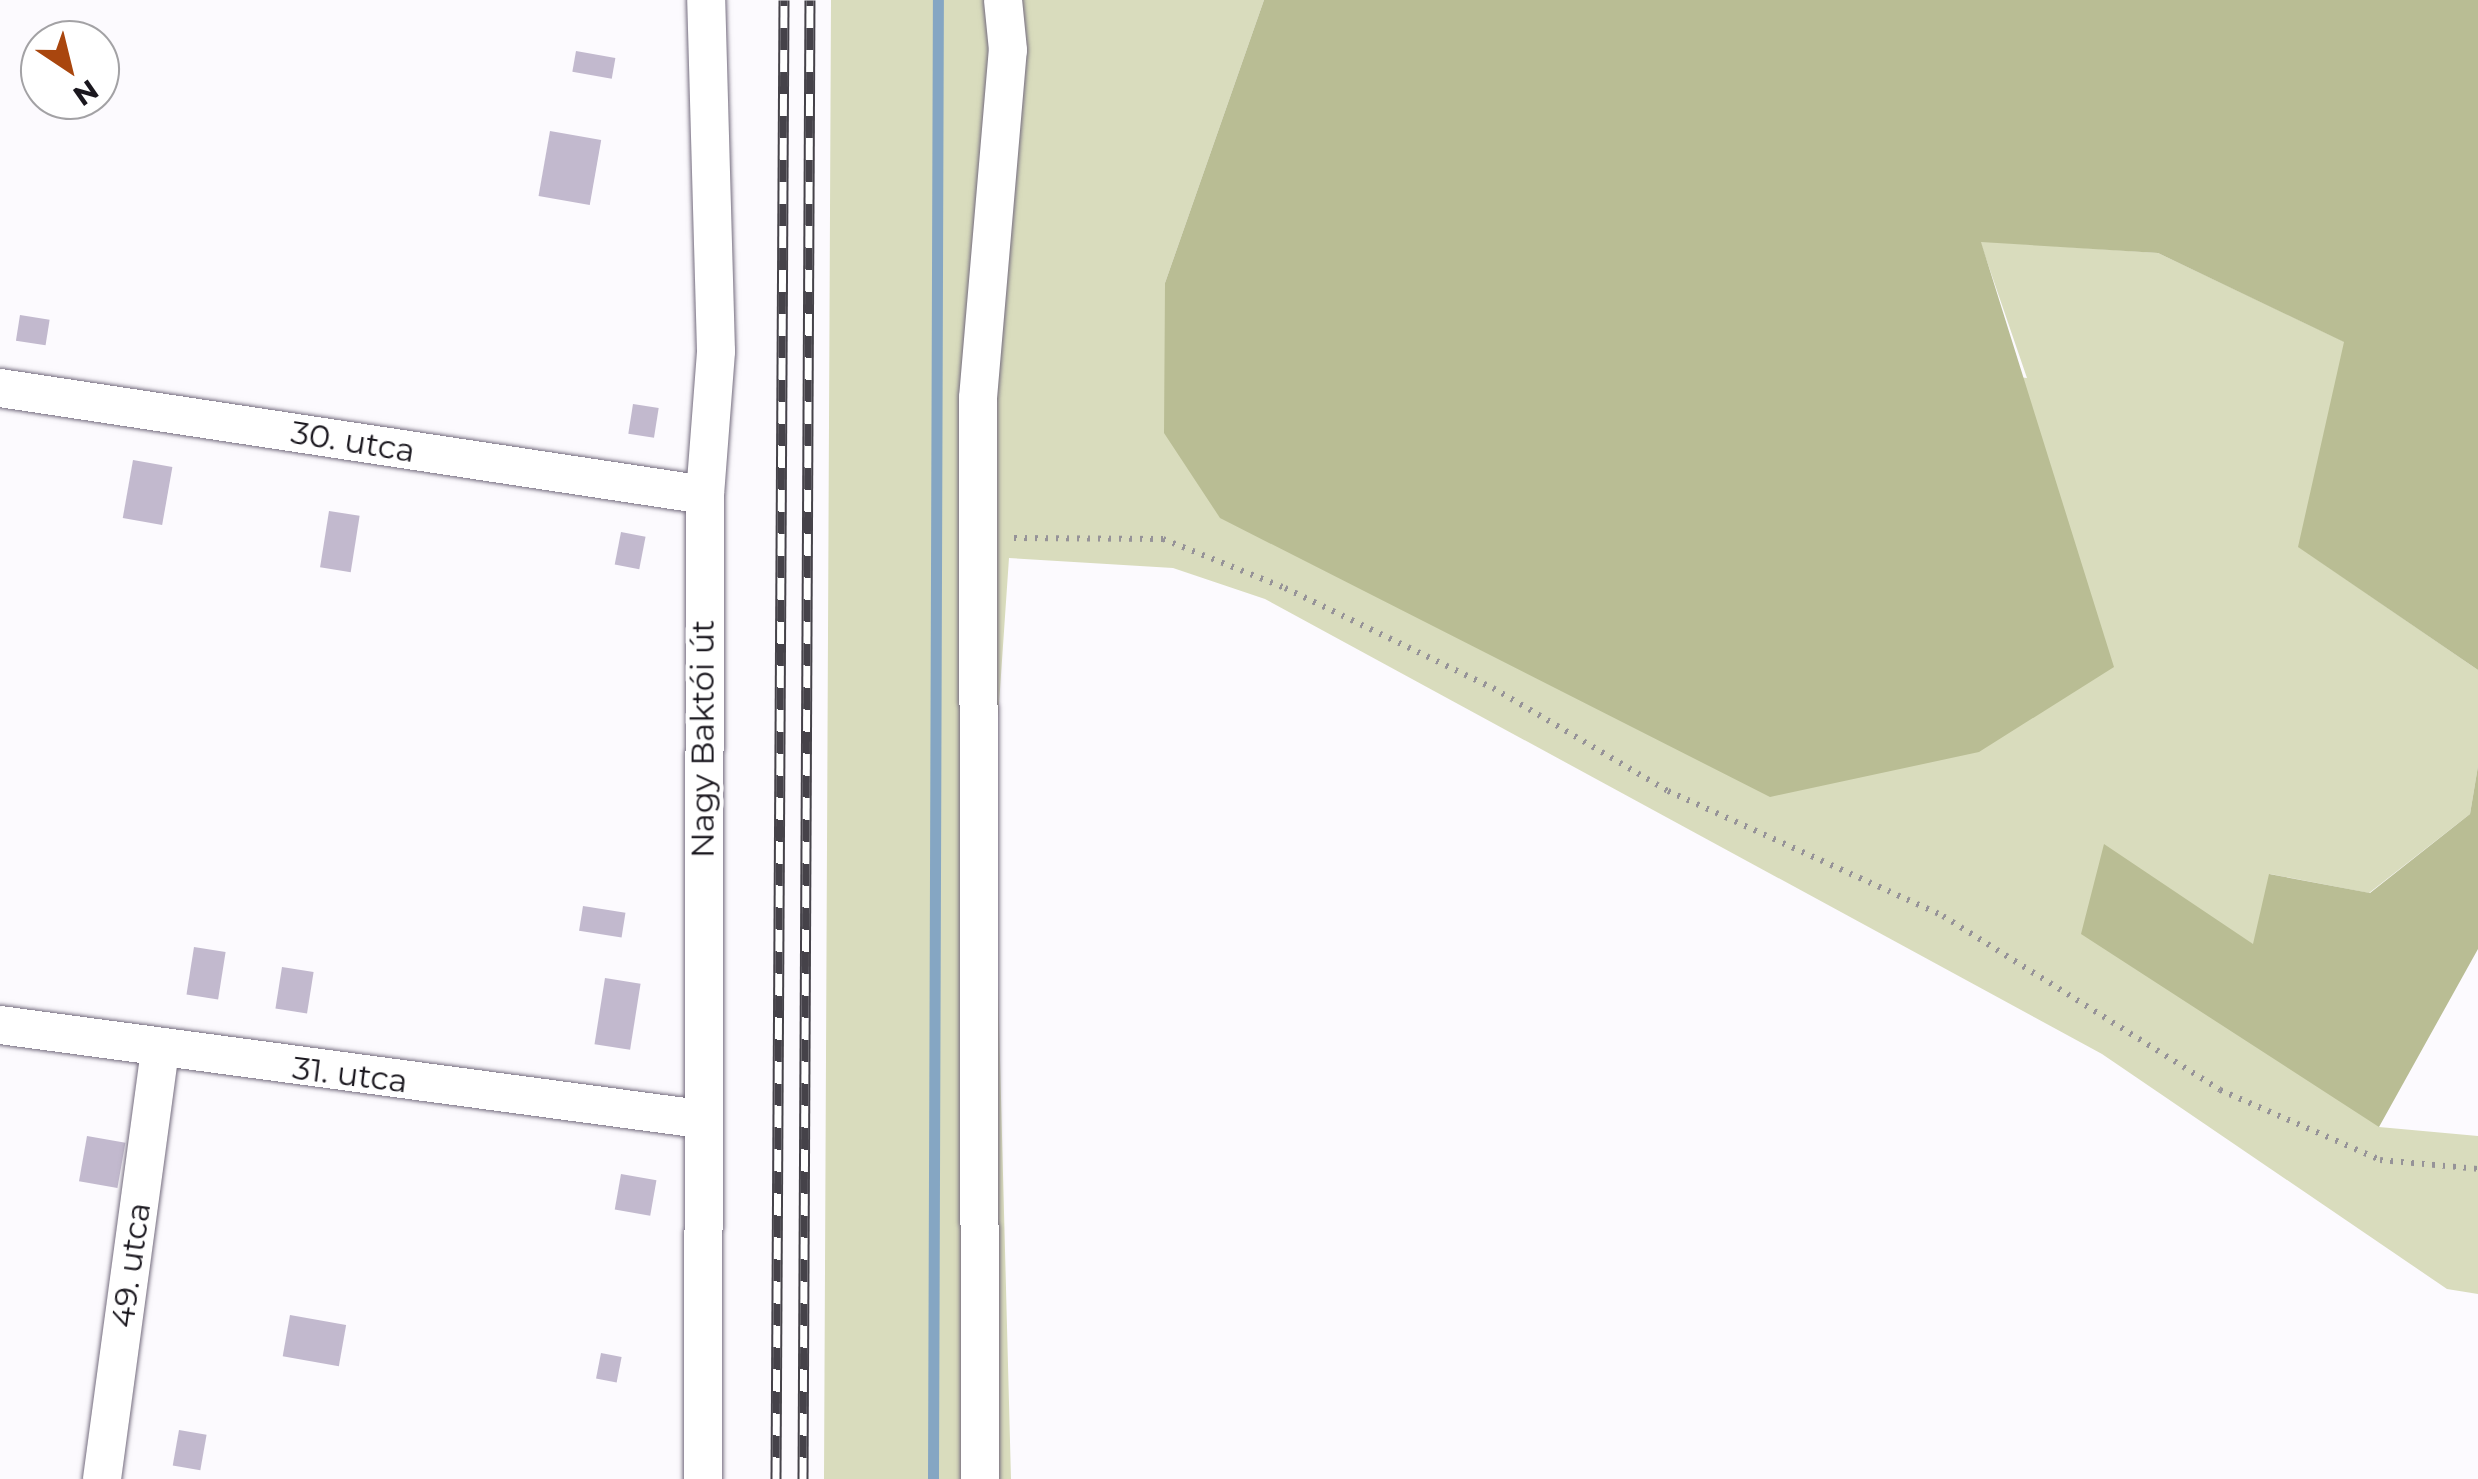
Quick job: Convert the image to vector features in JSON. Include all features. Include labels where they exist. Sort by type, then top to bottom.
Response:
[{"type":"street","name":"Nagy Baktói út","points":[[703,1479],[700,1119],[705,495],[716,352],[706,0]]},
{"type":"street","points":[[980,1479],[983,537],[978,398],[1008,50],[1003,0]]},
{"type":"street","name":"30. utca","points":[[0,388],[705,495]]},
{"type":"street","name":"31. utca","points":[[0,1025],[160,1050],[700,1119]]},
{"type":"street","name":"49. utca","points":[[102,1479],[160,1050]]},
{"type":"path","points":[[983,537],[1163,539],[1285,588],[1493,688],[1668,791],[1942,916],[2220,1090],[2380,1160],[2478,1169]]},
{"type":"green space","points":[[831,0],[1264,0],[1165,283],[2027,378],[1980,241],[2158,253],[2345,342],[2299,547],[2478,670],[2478,766],[2470,814],[2369,893],[2270,874],[2379,1127],[2478,1136],[2478,1294],[2447,1289],[2102,1054],[1265,599],[1173,568],[1009,558],[993,792],[1011,1479],[824,1479]]},
{"type":"green space","points":[[1264,0],[2478,0],[2478,670],[2298,547],[2344,342],[2158,253],[1981,242],[2114,667],[1979,752],[1770,797],[1220,518],[1164,433],[1165,283]]},
{"type":"green space","points":[[2478,766],[2478,949],[2379,1127],[2081,934],[2104,844],[2253,944],[2269,874],[2370,893],[2470,814]]},
{"type":"building","points":[[576,51],[615,58],[612,79],[572,72]]},
{"type":"building","points":[[550,131],[601,140],[590,205],[539,196]]},
{"type":"building","points":[[20,315],[50,320],[46,345],[16,341]]},
{"type":"building","points":[[633,404],[659,408],[654,438],[628,434]]},
{"type":"building","points":[[133,460],[172,467],[162,525],[123,518]]},
{"type":"building","points":[[329,511],[360,516],[351,572],[320,567]]},
{"type":"building","points":[[621,532],[646,537],[639,569],[615,564]]},
{"type":"building","points":[[583,906],[625,913],[622,937],[579,931]]},
{"type":"building","points":[[194,947],[226,952],[218,999],[186,994]]},
{"type":"building","points":[[282,967],[314,972],[307,1013],[275,1008]]},
{"type":"building","points":[[605,978],[641,984],[630,1050],[595,1044]]},
{"type":"building","points":[[87,1136],[125,1143],[117,1188],[79,1181]]},
{"type":"building","points":[[621,1174],[656,1180],[650,1216],[615,1209]]},
{"type":"building","points":[[290,1315],[346,1325],[339,1366],[283,1356]]},
{"type":"building","points":[[601,1353],[622,1357],[617,1383],[596,1379]]},
{"type":"building","points":[[179,1430],[207,1435],[200,1470],[173,1465]]},
{"type":"waterway","points":[[933,1479],[938,0]]},
{"type":"railway","points":[[776,1479],[784,0]]},
{"type":"railway","points":[[803,1479],[810,0]]}]
